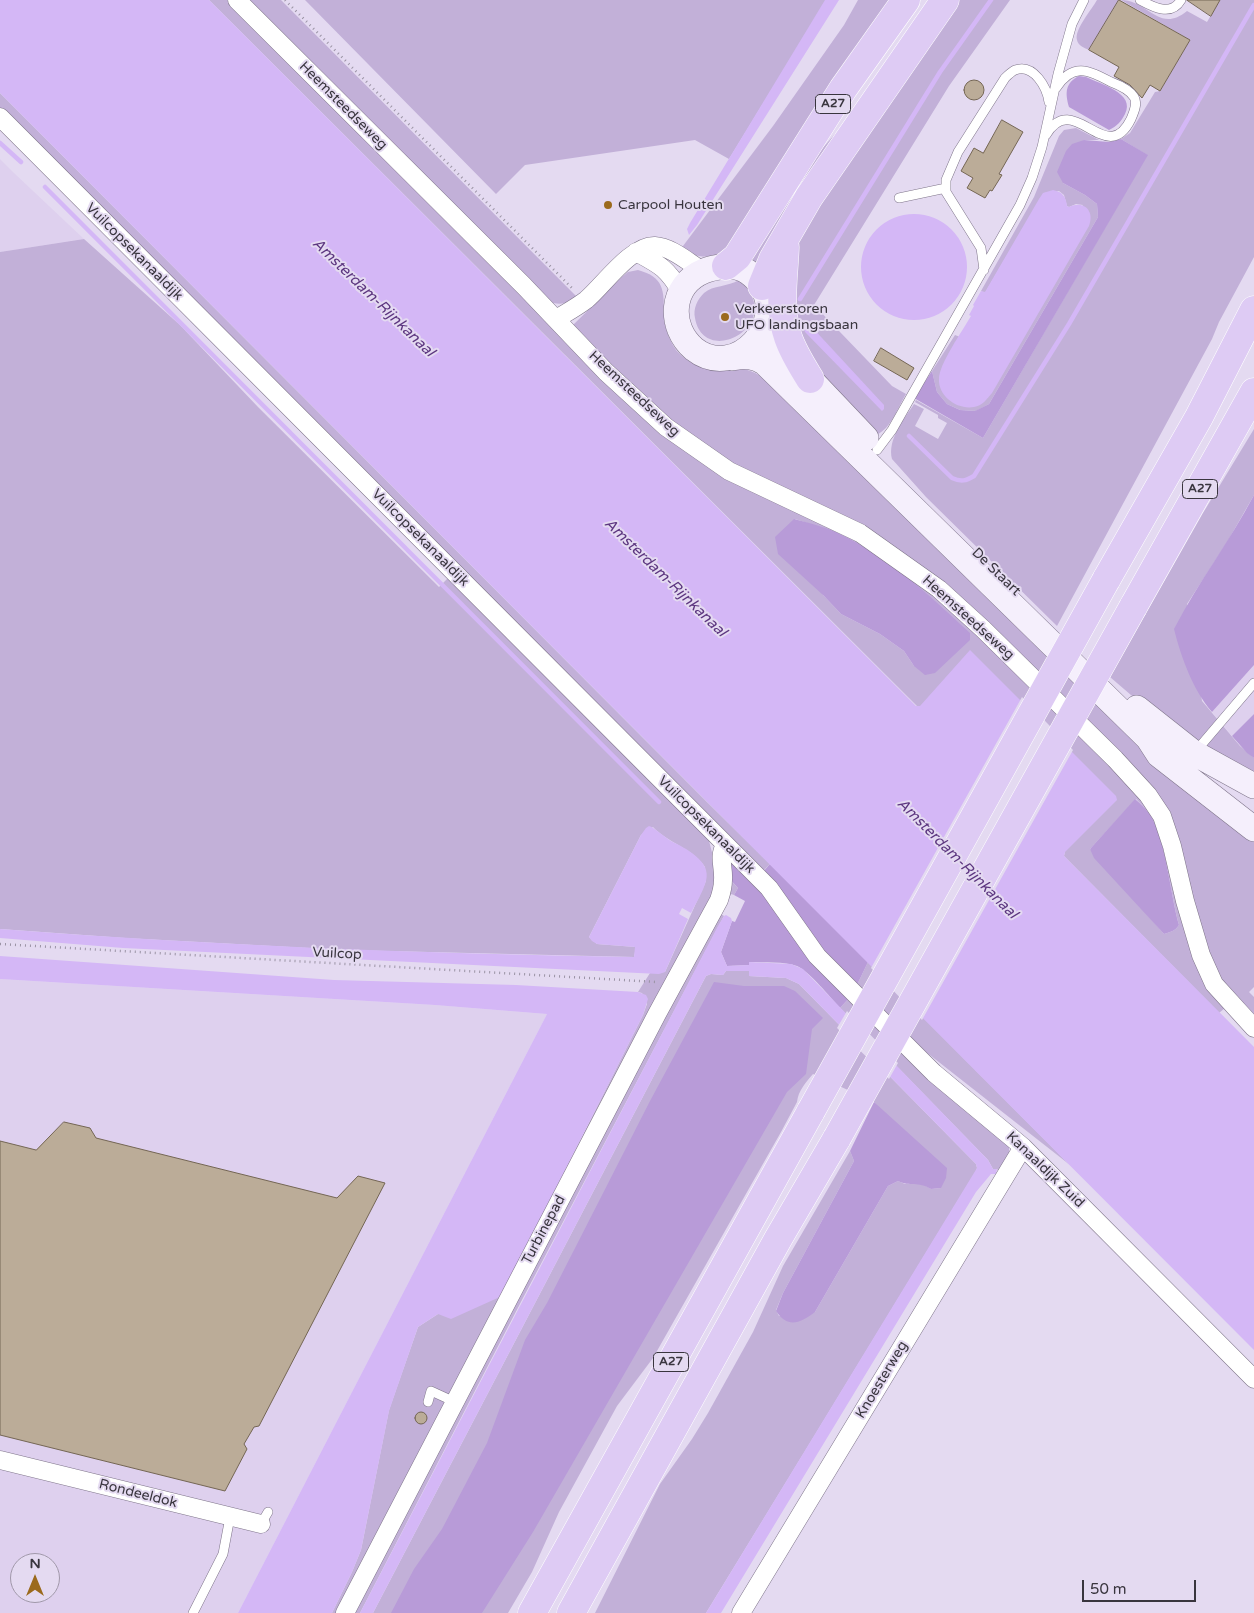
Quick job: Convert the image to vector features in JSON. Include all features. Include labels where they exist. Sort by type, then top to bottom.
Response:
[{"type":"highway","name":"A27","points":[[715,269],[737,257],[843,89],[906,0]]},
{"type":"highway","name":"A27","points":[[762,286],[773,259],[809,197],[945,0]]},
{"type":"highway","points":[[786,238],[783,273],[783,309],[788,337],[810,379]]},
{"type":"highway","name":"A27","points":[[532,1613],[1199,416],[1254,310]]},
{"type":"highway","name":"A27","points":[[571,1613],[778,1239],[837,1138],[1254,392]]},
{"type":"main road","points":[[737,266],[751,273],[762,286],[768,309],[763,330],[752,345],[732,358],[715,359],[706,356],[687,342],[677,323],[677,302],[687,283],[715,269],[737,266]]},
{"type":"main road","name":"De Staart","points":[[763,330],[791,367],[810,379],[953,530],[1121,694],[1192,756],[1254,786]]},
{"type":"main road","name":"De Staart","points":[[732,358],[749,356],[765,363],[852,446],[1148,738],[1213,782],[1254,802]]},
{"type":"main road","name":"De Staart","points":[[1148,738],[1159,755],[1254,829]]},
{"type":"street","name":"Heemsteedseweg","points":[[236,0],[556,319],[606,372],[666,427],[728,471],[860,533],[939,589],[1115,759],[1148,795],[1162,816],[1172,846],[1185,901],[1201,955],[1214,984],[1254,1028]]},
{"type":"street","name":"Vuilcopsekanaaldijk","points":[[0,117],[769,888],[817,956],[830,968]]},
{"type":"street","points":[[556,319],[585,300],[636,252],[654,246],[715,269]]},
{"type":"street","points":[[636,252],[663,267],[681,292]]},
{"type":"street","name":"Turbinepad","points":[[345,1613],[719,900],[724,878],[721,863],[722,851],[725,845]]},
{"type":"street","name":"Kanaaldijk Zuid","points":[[830,968],[934,1073],[1023,1147],[1254,1379]]},
{"type":"street","name":"Knoesterweg","points":[[741,1613],[1023,1147]]},
{"type":"street","name":"Rondeeldok","points":[[0,1460],[230,1517],[265,1518]]},
{"type":"lane","points":[[877,450],[892,430],[1020,205],[1032,178],[1044,139],[1050,108],[1072,24],[1084,0]]},
{"type":"lane","points":[[1140,0],[1160,9],[1170,10],[1179,4],[1181,0]]},
{"type":"lane","points":[[984,270],[981,248],[950,200],[946,192],[946,180],[958,152],[1005,78],[1014,70],[1023,69],[1035,74],[1048,93],[1050,108]]},
{"type":"lane","points":[[1044,139],[1051,126],[1059,121],[1069,119],[1078,121],[1102,136],[1114,136],[1125,129],[1136,105],[1134,97],[1124,88],[1091,71],[1081,69],[1062,79],[1054,92]]},
{"type":"lane","points":[[899,198],[946,188]]},
{"type":"lane","points":[[1192,756],[1254,683]]},
{"type":"lane","points":[[428,1402],[431,1391],[455,1402]]},
{"type":"lane","points":[[193,1613],[223,1554],[230,1517]]},
{"type":"path","points":[[285,0],[569,285]]},
{"type":"path","name":"Vuilcop","points":[[0,944],[674,983]]},
{"type":"shaded area","points":[[209,0],[227,0],[547,320],[663,432],[870,546],[951,605],[1153,809],[1225,1008],[1219,1013],[1064,856],[1065,852],[920,706],[917,706]],"holes":[[[795,519],[837,533],[878,555],[914,666],[904,651],[880,634],[841,614],[823,595]],[[1136,799],[1149,813],[1155,824],[1164,851],[1179,925],[1173,931],[1164,934],[1090,849]]]},
{"type":"shaded area","points":[[244,0],[281,0],[577,297],[570,302],[562,304],[546,301]]},
{"type":"shaded area","points":[[305,0],[827,0],[729,159],[695,140],[525,165],[496,194]]},
{"type":"shaded area","points":[[858,0],[894,0],[729,248],[710,256],[693,255],[680,250],[773,126],[844,25]]},
{"type":"shaded area","points":[[952,0],[1010,0],[949,86],[814,305],[892,386],[906,394],[890,423],[876,435],[817,375],[788,303],[799,234]]},
{"type":"shaded area","points":[[1097,0],[1119,0],[1089,50],[1079,44],[1077,36],[1081,25]]},
{"type":"shaded area","points":[[1121,0],[1139,5],[1161,18],[1177,17],[1187,11],[1207,22],[1220,0],[1254,0],[1254,257],[1219,322],[1212,339],[1057,626],[926,497],[892,459],[891,452],[897,430],[914,404],[924,409],[915,426],[938,439],[947,423],[938,418],[938,415],[915,402],[916,400],[983,438],[1147,155],[1121,139],[1130,133],[1155,92],[1160,91],[1190,40]]},
{"type":"shaded area","points":[[1079,76],[1086,77],[1115,90],[1126,100],[1125,114],[1114,127],[1109,130],[1069,107],[1067,89],[1071,82]]},
{"type":"shaded area","points":[[0,93],[770,864],[761,873],[0,110]]},
{"type":"shaded area","points":[[843,125],[760,270],[747,260],[803,170]]},
{"type":"shaded area","points":[[1076,128],[1099,140],[1084,140],[1063,183],[1097,204],[1098,217],[989,404],[976,411],[960,410],[947,404],[937,392],[932,371],[955,335],[960,337],[942,367],[1083,205],[1067,206],[1064,195],[1059,191],[1044,193],[985,293],[981,291],[1034,197],[1059,136],[1064,130]]},
{"type":"shaded area","points":[[1121,139],[1148,155],[983,438],[914,398],[932,371],[937,392],[947,404],[960,410],[975,411],[989,404],[1098,217],[1097,204],[1063,183],[1057,172],[1066,151],[1072,144],[1084,140],[1109,142]]},
{"type":"shaded area","points":[[0,159],[14,173],[84,239],[0,252]]},
{"type":"shaded area","points":[[84,239],[180,325],[258,407],[439,587],[450,576],[708,837],[715,864],[738,888],[734,895],[731,894],[721,914],[724,916],[360,1613],[332,1613],[361,1550],[389,1410],[418,1327],[438,1314],[502,1296],[643,1015],[647,1004],[642,993],[638,992],[650,973],[665,972],[706,881],[705,867],[694,855],[659,833],[653,827],[641,835],[589,937],[597,944],[636,947],[634,957],[346,950],[0,929],[0,252]]},
{"type":"shaded area","points":[[638,270],[653,276],[661,286],[664,298],[666,328],[673,346],[681,355],[692,363],[704,368],[747,370],[774,385],[1254,839],[1254,987],[1249,992],[1254,997],[1254,1020],[1222,985],[1208,958],[1181,853],[1091,726],[971,606],[945,584],[895,547],[841,516],[755,478],[688,436],[621,378],[573,325],[622,277],[628,272]]},
{"type":"shaded area","points":[[739,280],[752,296],[754,311],[749,325],[739,335],[726,340],[713,340],[702,333],[695,318],[696,305],[708,290]]},
{"type":"shaded area","points":[[1254,429],[1254,495],[1226,544],[1187,604],[1202,701],[1240,746],[1254,758],[1254,780],[1188,744],[1110,677],[1203,513]]},
{"type":"shaded area","points":[[1254,495],[1254,665],[1212,712],[1199,694],[1188,673],[1174,629]]},
{"type":"shaded area","points":[[794,519],[833,531],[874,553],[908,578],[970,633],[970,640],[935,673],[925,675],[914,666],[904,651],[880,634],[841,614],[778,554],[775,537]]},
{"type":"shaded area","points":[[1254,665],[1254,714],[1232,736],[1212,712]]},
{"type":"shaded area","points":[[1254,714],[1254,758],[1232,736]]},
{"type":"shaded area","points":[[1135,799],[1149,813],[1155,823],[1164,851],[1179,925],[1173,931],[1164,934],[1094,858],[1090,849]]},
{"type":"shaded area","points":[[726,854],[754,881],[850,997],[840,1008],[814,979],[802,969],[792,964],[750,962],[750,965],[727,966],[721,952],[732,921],[735,922],[745,901],[734,895],[738,888],[727,876]]},
{"type":"shaded area","points":[[770,864],[868,962],[857,985],[817,945],[762,873]]},
{"type":"shaded area","points":[[868,962],[1070,1165],[912,1041],[857,985]]},
{"type":"shaded area","points":[[726,971],[749,971],[749,976],[786,978],[799,984],[976,1164],[975,1173],[706,1613],[595,1613],[660,1484],[708,1413],[753,1332],[783,1266],[850,1151],[854,1161],[783,1293],[776,1310],[779,1316],[815,1312],[888,1186],[898,1181],[905,1184],[923,1184],[931,1189],[941,1188],[874,1102],[813,1074],[801,1090],[797,1102],[781,1132],[653,1358],[617,1406],[559,1512],[532,1572],[508,1613],[373,1613],[706,976],[711,974],[723,975]]},
{"type":"shaded area","points":[[0,979],[435,1005],[547,1014],[238,1613],[0,1613]]},
{"type":"shaded area","points":[[714,982],[744,986],[784,986],[795,991],[823,1018],[812,1029],[806,1074],[787,1092],[533,1532],[482,1613],[391,1613],[414,1569],[442,1529],[487,1443],[525,1340],[547,1303],[650,1101]]},
{"type":"shaded area","points":[[850,997],[1009,1146],[1009,1158],[1000,1173],[997,1169],[993,1169],[988,1160],[840,1008]]},
{"type":"shaded area","points":[[874,1102],[947,1168],[946,1178],[941,1188],[931,1189],[922,1185],[906,1184],[898,1181],[888,1186],[815,1312],[799,1321],[790,1322],[781,1317],[776,1311],[783,1293],[854,1161],[850,1151]]},
{"type":"water","name":"Amsterdam-Rijnkanaal","points":[[0,0],[209,0],[916,706],[920,706],[970,650],[1116,796],[1117,800],[1065,852],[1064,856],[1254,1047],[1254,1350],[0,93]]},
{"type":"water","points":[[825,0],[839,0],[689,235],[687,229],[690,223]]},
{"type":"water","points":[[1053,190],[1063,195],[1067,206],[1079,205],[1087,208],[1091,216],[1089,226],[992,393],[984,402],[977,406],[968,407],[955,404],[945,396],[940,385],[939,379],[943,365],[971,316],[969,315],[973,305],[981,291],[985,292],[1043,193]]},
{"type":"water","points":[[914,214],[934,218],[951,230],[963,247],[967,267],[963,287],[951,304],[934,316],[914,320],[894,316],[877,304],[865,287],[861,267],[865,247],[877,230],[894,218]]},
{"type":"water","points":[[803,324],[810,325],[884,405],[882,411],[805,332]]},
{"type":"water","points":[[649,826],[696,856],[705,867],[707,874],[703,889],[691,913],[682,908],[679,914],[688,919],[665,972],[659,974],[123,948],[0,938],[0,929],[158,940],[317,948],[475,954],[634,957],[635,947],[597,944],[589,937],[641,835]]},
{"type":"water","points":[[726,915],[732,921],[721,952],[727,966],[749,965],[749,962],[791,964],[803,969],[988,1160],[993,1169],[997,1169],[996,1174],[991,1174],[976,1192],[721,1613],[706,1613],[977,1168],[976,1164],[799,984],[786,978],[749,976],[749,971],[726,971],[723,975],[711,974],[706,976],[373,1613],[360,1613],[718,926]]},
{"type":"water","points":[[0,956],[334,980],[516,985],[638,992],[646,995],[648,999],[643,1015],[502,1296],[451,1319],[438,1314],[418,1327],[389,1411],[361,1550],[332,1613],[238,1613],[547,1014],[435,1005],[0,979]]},
{"type":"pier","points":[[1022,697],[1073,750],[922,1020],[871,968]]},
{"type":"pier","points":[[847,1011],[898,1063],[889,1079],[837,1028]]},
{"type":"building","points":[[1119,0],[1190,40],[1160,91],[1150,85],[1142,98],[1130,85],[1114,76],[1119,67],[1089,50]]},
{"type":"building","points":[[1187,0],[1220,0],[1211,16]]},
{"type":"building","points":[[974,80],[981,83],[984,90],[981,97],[974,100],[967,97],[964,90],[967,83]]},
{"type":"building","points":[[1002,120],[1023,132],[999,174],[1002,175],[985,198],[967,188],[973,178],[961,171],[974,148],[983,153]]},
{"type":"building","points":[[881,348],[914,368],[907,380],[874,361]]},
{"type":"building","points":[[64,1122],[90,1128],[96,1138],[337,1198],[358,1176],[385,1183],[259,1426],[254,1427],[244,1444],[247,1449],[225,1491],[0,1435],[0,1141],[36,1150]]},
{"type":"building","points":[[423,1412],[426,1413],[426,1423],[419,1424],[416,1423],[415,1416],[416,1413]]},
{"type":"waterway","points":[[800,299],[940,72],[991,0]]},
{"type":"waterway","points":[[909,436],[952,478],[963,480],[974,476],[1069,324],[1254,5]]},
{"type":"waterway","points":[[0,143],[21,162]]},
{"type":"waterway","points":[[45,187],[659,802]]},
{"type":"place","name":"Carpool Houten","points":[[608,205]]},
{"type":"place","name":"Verkeerstoren UFO landingsbaan","points":[[725,317]]}]
